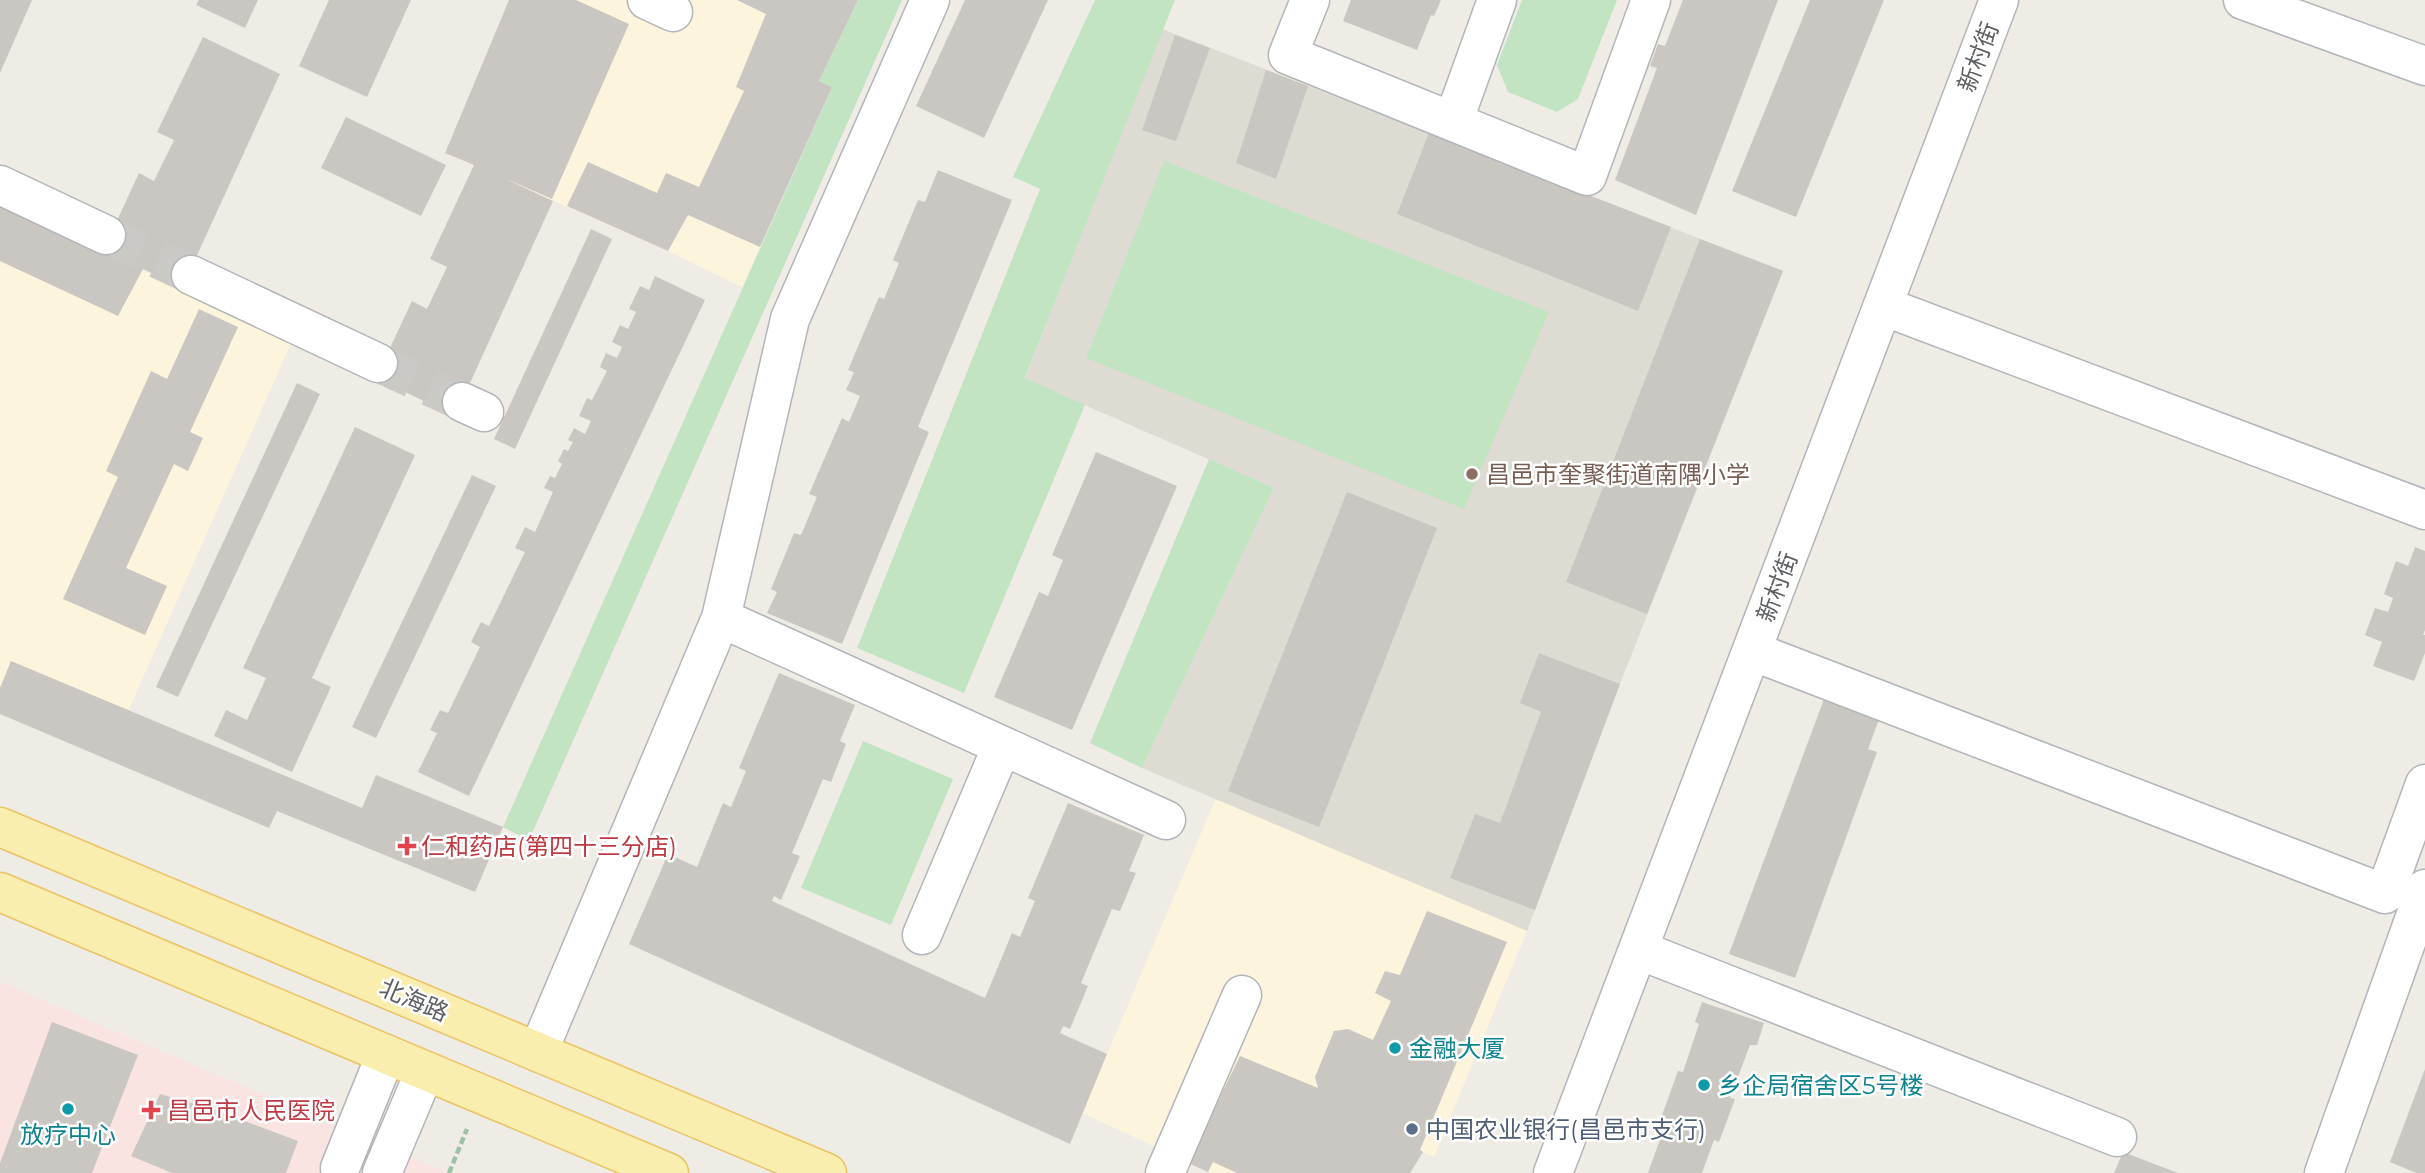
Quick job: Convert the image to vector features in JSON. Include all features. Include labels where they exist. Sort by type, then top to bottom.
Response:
[{"type":"main road","name":"北海路","points":[[0,827],[827,1173]]},
{"type":"main road","points":[[0,892],[669,1173]]},
{"type":"street","points":[[538,1052],[721,618],[790,319],[930,0]]},
{"type":"street","points":[[1310,0],[1288,55],[1587,176],[1651,0]]},
{"type":"street","points":[[1453,122],[1496,0]]},
{"type":"street","name":"新村街","points":[[1553,1173],[1999,0]]},
{"type":"street","points":[[2243,0],[2425,66]]},
{"type":"street","points":[[0,185],[107,235]]},
{"type":"street","points":[[191,275],[378,363]]},
{"type":"street","points":[[1884,306],[2425,510]]},
{"type":"street","points":[[721,618],[1166,820]]},
{"type":"street","points":[[1752,652],[2385,894],[2425,784]]},
{"type":"street","points":[[922,935],[1002,746]]},
{"type":"street","points":[[2324,1173],[2425,889]]},
{"type":"street","points":[[1639,950],[2117,1137]]},
{"type":"street","points":[[1165,1173],[1242,995]]},
{"type":"street","points":[[340,1168],[386,1054]]},
{"type":"street","points":[[382,1173],[425,1071]]},
{"type":"shaded area","points":[[509,0],[737,0],[835,47],[832,87],[742,287],[668,251],[445,153]]},
{"type":"shaded area","name":"昌邑市奎聚街道南隅小学","points":[[1162,29],[1783,271],[1620,684],[1527,931],[1142,768],[1274,488],[1025,379]]},
{"type":"shaded area","points":[[0,202],[292,341],[107,759],[0,714]]},
{"type":"shaded area","points":[[1216,798],[1527,931],[1434,1157],[1423,1152],[1410,1173],[1212,1173],[1082,1113]]},
{"type":"shaded area","name":"昌邑市人民医院","points":[[0,982],[154,1048],[449,1173],[0,1173]]},
{"type":"green space","points":[[858,0],[902,0],[529,840],[503,827],[832,87],[819,81]]},
{"type":"green space","points":[[1095,0],[1175,0],[1025,378],[1085,405],[964,693],[857,648],[1040,189],[1013,177]]},
{"type":"green space","points":[[1522,0],[1617,0],[1578,99],[1557,112],[1508,92],[1497,65]]},
{"type":"green space","points":[[1164,161],[1549,312],[1464,509],[1086,358]]},
{"type":"green space","points":[[1209,459],[1274,488],[1142,768],[1090,743]]},
{"type":"green space","points":[[863,741],[953,779],[891,925],[801,888]]},
{"type":"building","points":[[0,0],[32,0],[0,73]]},
{"type":"building","points":[[199,0],[258,0],[245,28],[196,5]]},
{"type":"building","points":[[329,0],[411,0],[367,97],[299,66]]},
{"type":"building","points":[[509,0],[576,0],[629,24],[552,199],[504,178],[553,201],[455,416],[376,378],[412,301],[427,309],[447,267],[430,259],[474,165],[445,153]]},
{"type":"building","points":[[737,0],[858,0],[819,81],[832,87],[760,247],[688,215],[668,251],[567,206],[588,162],[657,193],[666,173],[699,187],[744,91],[736,87],[766,14]]},
{"type":"building","points":[[965,0],[1048,0],[984,138],[916,106]]},
{"type":"building","points":[[1351,0],[1441,0],[1434,16],[1431,15],[1417,50],[1343,21]]},
{"type":"building","points":[[1683,0],[1778,0],[1696,215],[1615,180],[1657,68],[1650,66],[1658,44],[1665,46]]},
{"type":"building","points":[[1810,0],[1884,0],[1796,217],[1732,191]]},
{"type":"building","points":[[1175,35],[1210,48],[1176,141],[1142,130]]},
{"type":"building","points":[[203,37],[280,74],[182,288],[143,269],[118,316],[0,261],[0,202],[103,251],[139,173],[154,181],[174,140],[157,132]]},
{"type":"building","points":[[1266,70],[1308,86],[1276,179],[1236,163]]},
{"type":"building","points":[[346,117],[446,165],[421,216],[321,168]]},
{"type":"building","points":[[1429,133],[1671,227],[1638,311],[1397,214]]},
{"type":"building","points":[[938,170],[1012,200],[918,427],[929,432],[842,644],[767,613],[777,592],[771,589],[794,533],[801,535],[817,497],[809,494],[842,418],[849,422],[860,396],[846,390],[854,372],[848,370],[879,297],[884,299],[899,263],[893,260],[918,200],[925,202]]},
{"type":"building","points":[[591,229],[612,239],[515,449],[494,439]]},
{"type":"building","points":[[1700,239],[1783,271],[1647,614],[1566,582]]},
{"type":"building","points":[[655,276],[705,300],[469,796],[418,772],[437,733],[430,730],[440,710],[448,713],[480,647],[471,642],[481,622],[489,626],[525,552],[515,548],[525,527],[535,532],[553,492],[544,488],[550,476],[555,478],[562,464],[558,461],[564,449],[568,451],[573,442],[568,440],[574,428],[585,434],[591,421],[579,416],[587,398],[592,400],[607,371],[600,367],[606,353],[617,358],[622,347],[612,342],[620,325],[628,329],[636,312],[629,309],[640,286],[649,290]]},
{"type":"building","points":[[199,309],[238,327],[190,432],[203,438],[188,471],[174,464],[126,568],[167,586],[145,635],[63,599],[118,477],[106,471],[151,371],[167,379]]},
{"type":"building","points":[[297,383],[320,394],[178,697],[156,687]]},
{"type":"building","points":[[355,427],[415,455],[312,678],[331,687],[292,772],[214,736],[226,710],[247,720],[266,678],[243,668]]},
{"type":"building","points":[[1096,452],[1177,486],[1072,730],[994,697],[1039,592],[1048,596],[1063,560],[1052,555]]},
{"type":"building","points":[[472,475],[496,486],[376,738],[352,727]]},
{"type":"building","points":[[1347,492],[1437,528],[1319,827],[1228,791]]},
{"type":"building","points":[[2415,547],[2425,551],[2425,653],[2414,681],[2373,666],[2382,642],[2365,635],[2375,608],[2388,612],[2393,598],[2384,594],[2396,561],[2408,566]]},
{"type":"building","points":[[1539,653],[1620,684],[1535,910],[1450,878],[1475,814],[1500,823],[1541,712],[1520,703]]},
{"type":"building","points":[[11,661],[362,808],[376,775],[503,827],[475,892],[277,811],[269,828],[0,714],[0,688]]},
{"type":"building","points":[[779,673],[855,705],[840,741],[846,744],[831,782],[823,779],[792,853],[800,856],[781,900],[774,896],[772,901],[985,998],[1012,933],[1020,937],[1035,901],[1028,898],[1068,803],[1144,835],[1129,871],[1136,873],[1120,911],[1112,909],[1081,983],[1088,986],[1070,1029],[1063,1026],[1060,1033],[1107,1054],[1070,1144],[629,944],[668,854],[697,867],[723,803],[731,807],[746,771],[739,768]]},
{"type":"building","points":[[1827,691],[1883,709],[1868,749],[1877,752],[1795,978],[1729,954]]},
{"type":"building","name":"金融大厦","points":[[1427,911],[1507,942],[1420,1150],[1423,1152],[1410,1173],[1237,1173],[1213,1162],[1208,1172],[1188,1163],[1240,1056],[1318,1088],[1315,1077],[1334,1031],[1348,1029],[1373,1040],[1391,1001],[1375,993],[1385,971],[1400,975]]},
{"type":"building","name":"乡企局宿舍区5号楼","points":[[1702,1002],[1764,1023],[1757,1045],[1750,1045],[1730,1098],[1735,1099],[1719,1142],[1714,1140],[1702,1173],[1648,1173],[1667,1120],[1661,1118],[1678,1071],[1683,1072],[1699,1024],[1695,1022]]},
{"type":"building","name":"放疗中心","points":[[52,1022],[138,1055],[92,1173],[0,1173],[0,1163]]},
{"type":"building","points":[[2425,1069],[2425,1173],[2416,1173],[2390,1162]]},
{"type":"building","points":[[160,1094],[215,1110],[298,1141],[286,1173],[172,1173],[131,1156]]},
{"type":"building","points":[[2123,1152],[2178,1173],[2114,1173]]},
{"type":"tunnel","points":[[106,235],[191,275]]},
{"type":"tunnel","points":[[378,363],[462,402]]},
{"type":"place","name":"昌邑市奎聚街道南隅小学","points":[[1472,474]]},
{"type":"place","name":"仁和药店(第四十三分店)","points":[[407,846]]},
{"type":"place","name":"金融大厦","points":[[1395,1048]]},
{"type":"place","name":"乡企局宿舍区5号楼","points":[[1704,1085]]},
{"type":"place","name":"放疗中心","points":[[68,1109]]},
{"type":"place","name":"昌邑市人民医院","points":[[151,1110]]},
{"type":"place","name":"中国农业银行(昌邑市支行)","points":[[1412,1129]]}]
